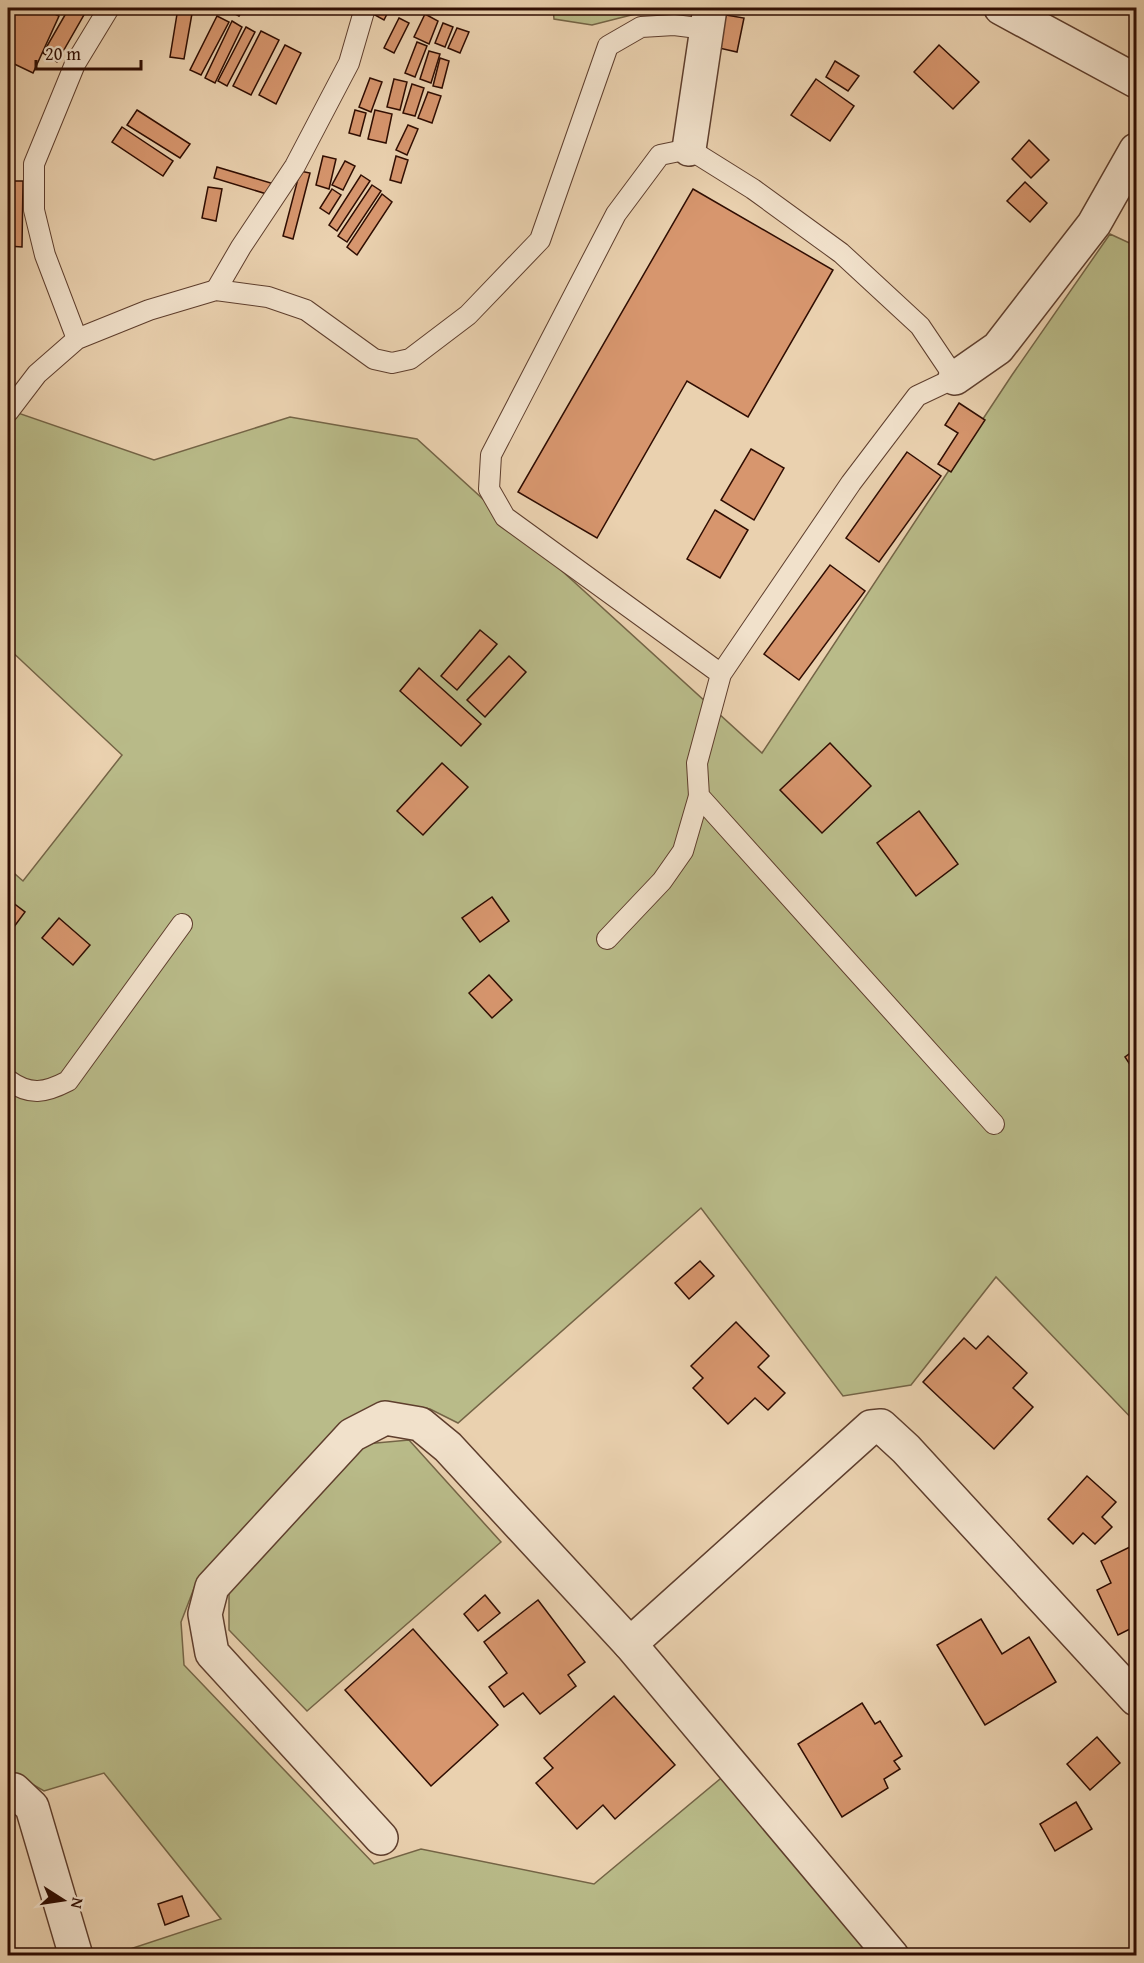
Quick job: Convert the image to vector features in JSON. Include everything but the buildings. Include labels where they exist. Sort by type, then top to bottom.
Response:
[{"type":"street","points":[[1001,8],[1137,81]]},
{"type":"street","points":[[689,149],[708,18]]},
{"type":"street","points":[[955,378],[998,348],[1094,224],[1137,150]]},
{"type":"street","points":[[381,1838],[212,1653],[205,1614],[212,1587],[352,1435],[385,1418],[420,1424],[448,1447],[630,1644],[892,1956]]},
{"type":"street","points":[[630,1644],[871,1427],[881,1426],[906,1449],[1137,1699]]},
{"type":"street","points":[[8,1790],[14,1790],[32,1807],[76,1956]]},
{"type":"lane","points":[[77,339],[45,255],[34,210],[34,164],[75,64],[110,8]]},
{"type":"lane","points":[[216,290],[241,247],[295,166],[349,63],[365,8]]},
{"type":"lane","points":[[8,411],[37,374],[77,339],[149,310],[216,290],[268,297],[306,310],[374,359],[392,363],[410,359],[468,315],[540,240],[608,46],[641,27],[674,25],[708,18]]},
{"type":"lane","points":[[607,939],[662,881],[683,851],[699,796],[697,764],[721,674],[851,483],[917,396],[955,378],[920,326],[841,253],[753,189],[689,149],[660,155],[616,214],[491,455],[489,489],[505,517],[721,674]]},
{"type":"lane","points":[[699,796],[994,1124]]},
{"type":"lane","points":[[8,1080],[20,1089],[48,1092],[68,1082],[182,924]]},
{"type":"green space","points":[[553,8],[659,8],[592,25],[554,19]]},
{"type":"green space","points":[[1110,234],[1136,246],[1136,1423],[996,1277],[911,1385],[843,1396],[701,1208],[458,1423],[430,1409],[396,1403],[345,1420],[198,1578],[181,1622],[184,1665],[374,1864],[421,1849],[594,1884],[732,1769],[894,1955],[112,1955],[221,1919],[104,1773],[44,1791],[8,1770],[8,868],[23,881],[122,755],[8,648],[8,403],[12,411],[154,460],[290,417],[417,439],[762,753],[1012,375]]},
{"type":"green space","points":[[409,1440],[501,1542],[307,1711],[229,1630],[229,1589],[365,1444]]}]
